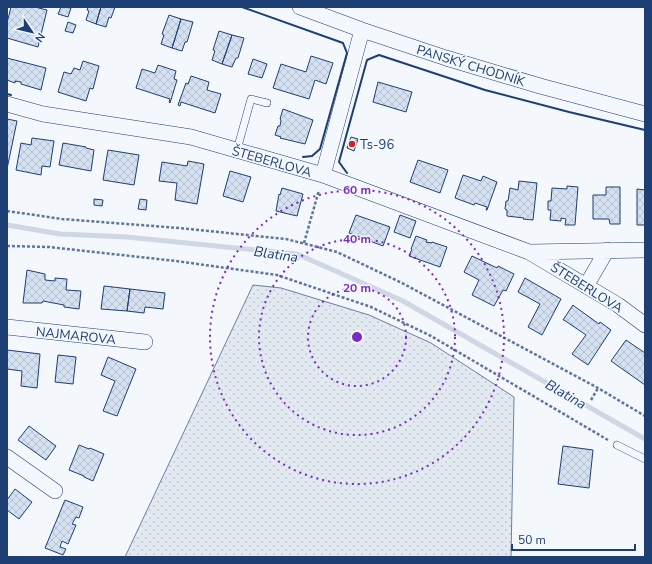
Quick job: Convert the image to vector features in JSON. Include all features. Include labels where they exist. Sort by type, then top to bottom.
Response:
[{"type":"street","name":"PANSKÝ CHODNÍK","points":[[300,7],[362,30],[446,58],[540,86],[645,114]]},
{"type":"street","points":[[323,175],[362,30]]},
{"type":"street","name":"ŠTEBERLOVA","points":[[7,104],[42,114],[191,137],[323,175],[529,252],[618,305],[645,325]]},
{"type":"street","points":[[586,286],[607,250]]},
{"type":"street","name":"ŠTEBERLOVA","points":[[529,252],[645,250]]},
{"type":"street","name":"NAJMAROVA","points":[[7,327],[145,342]]},
{"type":"street","points":[[7,456],[55,491]]},
{"type":"lane","points":[[237,150],[252,99],[267,104]]},
{"type":"lane","points":[[617,445],[645,459]]},
{"type":"path","points":[[304,243],[323,175]]},
{"type":"path","points":[[7,211],[62,219],[180,228],[286,239],[337,252],[402,283],[598,388],[645,416]]},
{"type":"path","points":[[7,246],[48,247],[176,261],[277,275],[371,307],[431,336],[617,445]]},
{"type":"path","points":[[591,400],[598,388]]},
{"type":"shaded area","points":[[253,285],[281,288],[369,315],[431,343],[514,397],[511,557],[125,557]]},
{"type":"building","points":[[11,7],[35,7],[47,10],[38,47],[7,38],[7,23]]},
{"type":"building","points":[[61,7],[71,8],[68,17],[58,14]]},
{"type":"building","points":[[88,7],[101,7],[96,24],[86,20],[89,11],[87,10]]},
{"type":"building","points":[[101,7],[115,7],[111,18],[109,17],[106,27],[96,24]]},
{"type":"building","points":[[169,15],[181,19],[172,48],[161,44],[164,35],[162,34]]},
{"type":"building","points":[[181,19],[193,22],[187,42],[185,42],[182,51],[172,48]]},
{"type":"building","points":[[68,22],[76,25],[73,33],[65,31]]},
{"type":"building","points":[[219,31],[232,35],[222,64],[212,60],[215,51],[213,50]]},
{"type":"building","points":[[232,35],[244,38],[238,58],[236,58],[232,67],[222,64]]},
{"type":"building","points":[[311,56],[333,63],[326,84],[315,80],[309,99],[273,88],[281,64],[306,72]]},
{"type":"building","points":[[7,58],[46,68],[41,90],[21,84],[21,82],[15,81],[15,83],[7,80]]},
{"type":"building","points":[[253,59],[267,64],[262,78],[248,74]]},
{"type":"building","points":[[83,61],[99,66],[93,89],[90,88],[86,101],[58,92],[64,72],[71,74],[74,68],[80,70]]},
{"type":"building","points":[[158,65],[176,71],[174,79],[177,80],[170,103],[170,99],[136,88],[142,69],[155,73]]},
{"type":"building","points":[[191,76],[209,82],[207,90],[221,94],[215,113],[181,102],[180,106],[178,105],[186,83],[188,84]]},
{"type":"building","points":[[378,82],[412,92],[406,112],[373,102]]},
{"type":"building","points":[[283,109],[313,120],[305,144],[280,138],[281,137],[275,135],[278,126],[280,126],[280,119]]},
{"type":"building","points":[[7,119],[17,121],[7,169]]},
{"type":"building","name":"Ts-96","points":[[351,137],[358,139],[354,151],[347,148]]},
{"type":"building","points":[[32,138],[54,141],[50,167],[42,166],[41,175],[16,170],[21,143],[31,145]]},
{"type":"building","points":[[63,143],[94,150],[91,171],[59,165]]},
{"type":"building","points":[[108,150],[139,155],[134,185],[103,180]]},
{"type":"building","points":[[418,160],[448,170],[440,193],[410,182]]},
{"type":"building","points":[[188,161],[204,164],[197,204],[175,200],[177,183],[159,181],[162,162],[187,166]]},
{"type":"building","points":[[230,171],[251,177],[243,202],[223,196]]},
{"type":"building","points":[[463,175],[481,181],[483,176],[497,182],[487,210],[487,207],[475,203],[474,205],[455,198]]},
{"type":"building","points":[[519,181],[537,183],[533,220],[507,216],[507,210],[505,209],[510,188],[518,190]]},
{"type":"building","points":[[567,186],[578,187],[575,225],[565,225],[566,219],[561,218],[561,221],[550,220],[551,210],[548,210],[548,201],[551,201],[552,188],[567,189]]},
{"type":"building","points":[[606,187],[620,187],[620,224],[610,224],[609,219],[593,219],[593,195],[606,195]]},
{"type":"building","points":[[282,188],[303,194],[297,216],[276,211],[279,194],[280,195]]},
{"type":"building","points":[[637,189],[645,190],[645,225],[637,225]]},
{"type":"building","points":[[94,199],[103,200],[102,206],[94,205]]},
{"type":"building","points":[[140,199],[147,200],[146,210],[138,209]]},
{"type":"building","points":[[356,215],[390,227],[383,246],[349,233]]},
{"type":"building","points":[[400,215],[416,221],[410,238],[394,232]]},
{"type":"building","points":[[416,236],[427,240],[426,242],[432,242],[447,247],[440,267],[409,256]]},
{"type":"building","points":[[472,256],[514,274],[506,291],[503,290],[494,306],[472,295],[479,280],[464,272]]},
{"type":"building","points":[[27,270],[45,274],[45,280],[55,281],[55,278],[67,279],[66,290],[81,291],[79,309],[64,307],[64,305],[43,301],[42,303],[23,303]]},
{"type":"building","points":[[525,278],[561,299],[542,335],[528,327],[540,304],[518,292]]},
{"type":"building","points":[[104,286],[130,289],[127,311],[101,309]]},
{"type":"building","points":[[130,289],[165,293],[163,309],[145,307],[144,313],[127,311]]},
{"type":"building","points":[[573,305],[599,324],[600,322],[611,330],[588,365],[572,354],[586,335],[563,320]]},
{"type":"building","points":[[626,340],[645,353],[645,385],[611,361]]},
{"type":"building","points":[[7,350],[40,354],[37,388],[21,386],[22,371],[7,369]]},
{"type":"building","points":[[58,355],[76,357],[73,384],[55,382]]},
{"type":"building","points":[[108,357],[136,369],[117,416],[103,411],[115,381],[101,375]]},
{"type":"building","points":[[29,426],[56,446],[46,460],[18,440]]},
{"type":"building","points":[[79,445],[104,454],[93,481],[69,470]]},
{"type":"building","points":[[563,446],[593,450],[589,488],[558,484]]},
{"type":"building","points":[[15,489],[32,502],[19,519],[7,510],[7,500]]},
{"type":"building","points":[[65,500],[83,507],[79,518],[76,517],[72,524],[76,525],[68,544],[62,541],[60,547],[66,549],[63,555],[45,548]]},
{"type":"waterway","name":"Blatina","points":[[7,225],[60,234],[127,237],[297,254],[403,301],[645,439]]},
{"type":"wall","points":[[242,7],[343,43],[347,53],[320,149],[312,156],[303,157]]},
{"type":"wall","points":[[347,173],[339,162],[367,60],[379,55],[485,90],[645,130]]},
{"type":"wall","points":[[7,94],[11,95]]},
{"type":"place","name":"Ts-96","points":[[352,144]]}]
